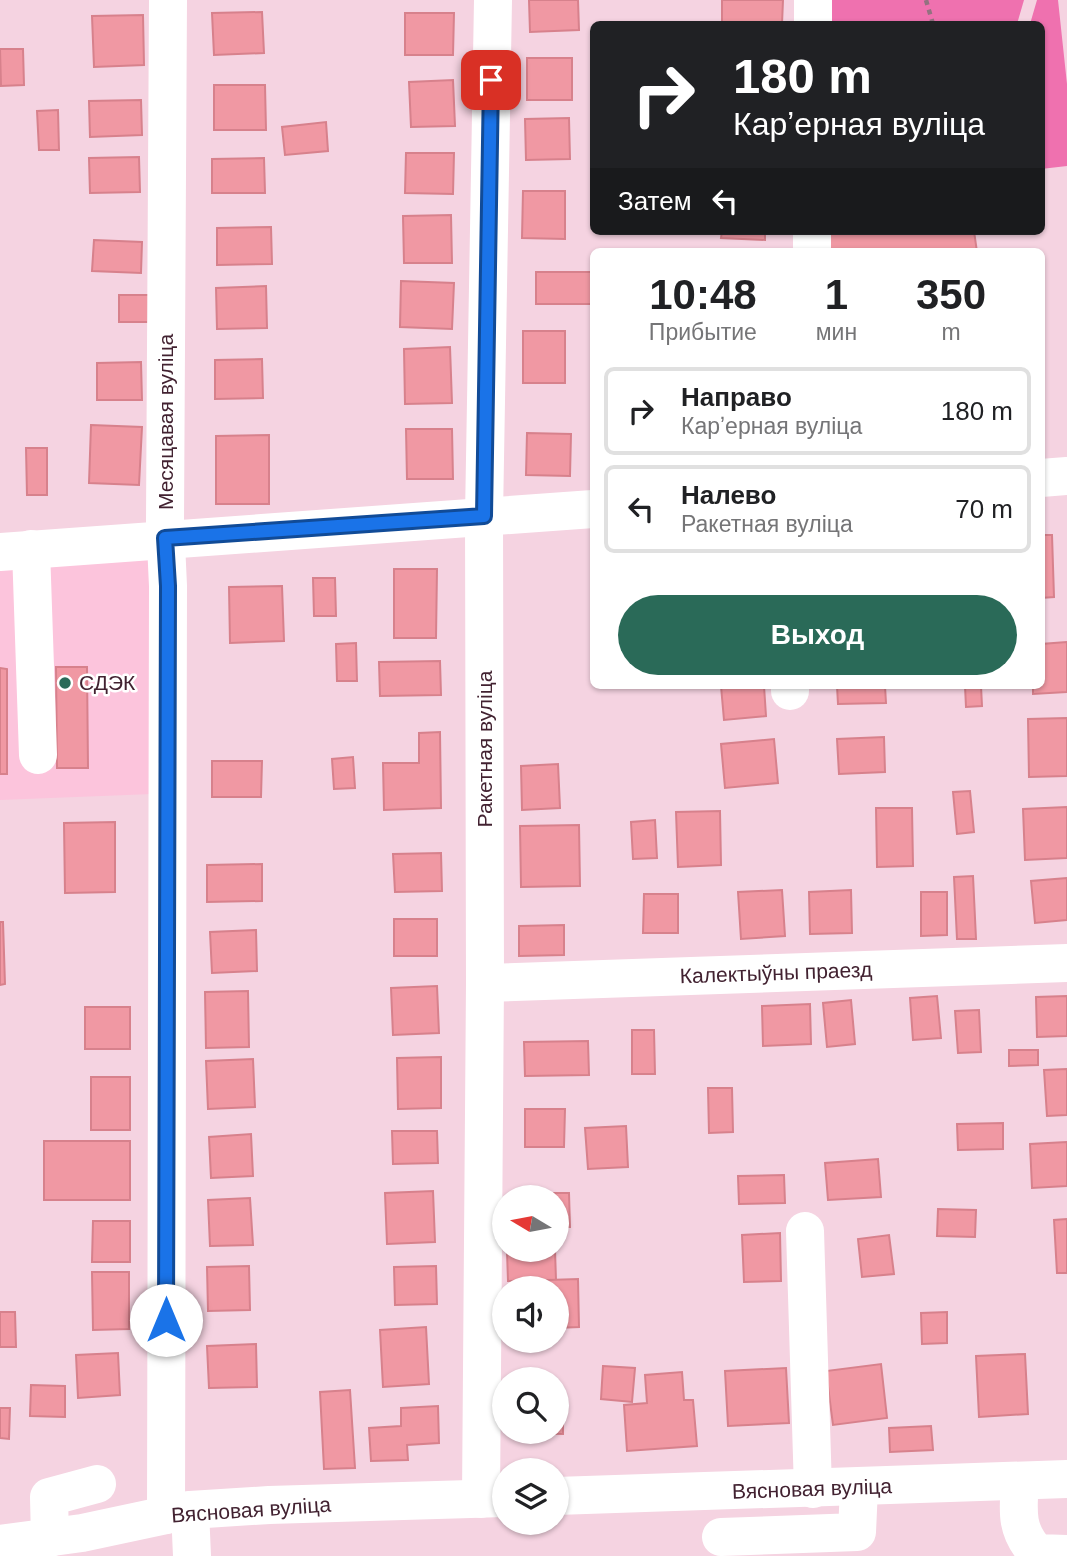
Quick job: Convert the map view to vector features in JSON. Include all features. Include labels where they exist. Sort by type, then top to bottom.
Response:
[{"type":"street","name":"Месяцавая вуліца","points":[[168,0],[165,538],[168,586],[178,1513],[192,1556]]},
{"type":"street","name":"Ракетная вуліца","points":[[492,1498],[485,983],[484,516],[493,0]]},
{"type":"street","points":[[813,0],[813,21]]},
{"type":"street","points":[[1045,478],[1067,476]]},
{"type":"street","points":[[38,755],[15,550],[590,509]]},
{"type":"street","name":"Калектыўны праезд","points":[[485,983],[1067,963]]},
{"type":"street","points":[[805,1231],[813,1489]]},
{"type":"street","name":"Вясновая вуліца","points":[[569,1496],[1067,1479]]},
{"type":"street","points":[[1020,1480],[1018,1518],[1025,1541],[1037,1553],[1067,1554]]},
{"type":"street","points":[[73,1542],[49,1497],[97,1484]]},
{"type":"street","points":[[721,1536],[857,1532],[859,1488]]},
{"type":"street","name":"Вясновая вуліца","points":[[0,1544],[73,1542],[178,1513],[269,1505],[492,1498]]},
{"type":"path","points":[[926,0],[932,21]]},
{"type":"shaded area","points":[[820,0],[1024,0],[1018,21],[820,21]]},
{"type":"shaded area","points":[[1037,0],[1058,0],[1067,84],[1067,166],[1045,169],[1045,21],[1031,21]]},
{"type":"shaded area","points":[[174,557],[178,793],[0,800],[0,567]]},
{"type":"building","points":[[529,0],[578,0],[579,30],[530,32]]},
{"type":"building","points":[[722,0],[783,0],[782,21],[722,21]]},
{"type":"building","points":[[262,12],[264,53],[214,55],[212,13]]},
{"type":"building","points":[[405,13],[454,13],[453,55],[405,55]]},
{"type":"building","points":[[143,15],[144,65],[94,67],[92,16]]},
{"type":"building","points":[[0,49],[23,49],[24,85],[1,86]]},
{"type":"building","points":[[527,58],[572,58],[572,100],[527,100]]},
{"type":"building","points":[[453,80],[455,126],[411,127],[409,82]]},
{"type":"building","points":[[214,85],[265,85],[266,130],[214,130]]},
{"type":"building","points":[[141,100],[142,135],[90,137],[89,101]]},
{"type":"building","points":[[58,110],[59,150],[39,150],[37,111]]},
{"type":"building","points":[[569,118],[570,159],[526,160],[525,119]]},
{"type":"building","points":[[326,122],[328,151],[285,155],[282,127]]},
{"type":"building","points":[[406,153],[454,153],[453,194],[405,193]]},
{"type":"building","points":[[139,157],[140,192],[90,193],[89,158]]},
{"type":"building","points":[[264,158],[265,193],[212,193],[212,159]]},
{"type":"building","points":[[523,191],[565,191],[565,239],[522,238]]},
{"type":"building","points":[[451,215],[452,263],[404,263],[403,216]]},
{"type":"building","points":[[271,227],[272,264],[217,265],[217,228]]},
{"type":"building","points":[[721,235],[765,235],[765,240],[721,238]]},
{"type":"building","points":[[830,235],[975,235],[976,248],[830,248]]},
{"type":"building","points":[[94,240],[142,242],[141,273],[92,271]]},
{"type":"building","points":[[536,272],[590,272],[590,304],[536,304]]},
{"type":"building","points":[[401,281],[454,283],[452,329],[400,327]]},
{"type":"building","points":[[266,286],[267,328],[217,329],[216,288]]},
{"type":"building","points":[[119,295],[149,295],[148,322],[119,322]]},
{"type":"building","points":[[523,331],[565,331],[565,383],[523,383]]},
{"type":"building","points":[[450,347],[452,403],[405,404],[404,349]]},
{"type":"building","points":[[262,359],[263,398],[215,399],[215,360]]},
{"type":"building","points":[[141,362],[142,400],[97,400],[97,363]]},
{"type":"building","points":[[91,425],[142,427],[139,485],[89,483]]},
{"type":"building","points":[[406,429],[452,429],[453,479],[407,479]]},
{"type":"building","points":[[527,433],[571,434],[570,476],[526,475]]},
{"type":"building","points":[[269,435],[269,504],[216,504],[216,436]]},
{"type":"building","points":[[26,448],[47,448],[47,495],[27,495]]},
{"type":"building","points":[[1045,535],[1052,535],[1054,597],[1045,598]]},
{"type":"building","points":[[394,569],[437,569],[436,638],[394,638]]},
{"type":"building","points":[[313,578],[335,578],[336,616],[314,616]]},
{"type":"building","points":[[282,586],[284,641],[230,643],[229,587]]},
{"type":"building","points":[[1067,642],[1067,692],[1033,694],[1033,689],[1045,689],[1045,644]]},
{"type":"building","points":[[356,643],[357,681],[337,681],[336,644]]},
{"type":"building","points":[[440,661],[441,695],[380,696],[379,662]]},
{"type":"building","points":[[56,667],[87,667],[88,768],[57,768]]},
{"type":"building","points":[[0,668],[7,669],[7,774],[0,774]]},
{"type":"building","points":[[721,689],[764,689],[766,716],[724,720]]},
{"type":"building","points":[[837,689],[885,689],[886,703],[838,704]]},
{"type":"building","points":[[965,689],[981,689],[982,706],[966,707]]},
{"type":"building","points":[[1067,718],[1067,776],[1029,777],[1028,719]]},
{"type":"building","points":[[440,732],[441,808],[384,810],[383,763],[419,763],[419,733]]},
{"type":"building","points":[[884,737],[885,772],[839,774],[837,739]]},
{"type":"building","points":[[774,739],[778,783],[725,788],[721,744]]},
{"type":"building","points":[[353,757],[355,788],[334,789],[332,759]]},
{"type":"building","points":[[212,761],[262,761],[261,797],[212,797]]},
{"type":"building","points":[[558,764],[560,808],[522,810],[521,766]]},
{"type":"building","points":[[970,791],[974,832],[957,834],[953,792]]},
{"type":"building","points":[[1067,807],[1067,858],[1025,860],[1023,809]]},
{"type":"building","points":[[876,808],[912,808],[913,866],[877,867]]},
{"type":"building","points":[[720,811],[721,865],[678,867],[676,812]]},
{"type":"building","points":[[655,820],[657,858],[633,859],[631,822]]},
{"type":"building","points":[[115,822],[115,892],[65,893],[64,823]]},
{"type":"building","points":[[579,825],[580,886],[521,887],[520,826]]},
{"type":"building","points":[[441,853],[442,891],[395,892],[393,854]]},
{"type":"building","points":[[262,864],[262,901],[207,902],[207,865]]},
{"type":"building","points":[[973,876],[976,939],[957,939],[954,877]]},
{"type":"building","points":[[1067,878],[1067,920],[1035,923],[1031,881]]},
{"type":"building","points":[[782,890],[785,936],[741,939],[738,892]]},
{"type":"building","points":[[851,890],[852,933],[810,934],[809,892]]},
{"type":"building","points":[[921,892],[947,892],[947,935],[921,936]]},
{"type":"building","points":[[644,894],[678,894],[678,933],[643,933]]},
{"type":"building","points":[[394,919],[437,919],[437,956],[394,956]]},
{"type":"building","points":[[0,922],[3,922],[5,984],[0,985]]},
{"type":"building","points":[[564,925],[564,955],[519,956],[519,926]]},
{"type":"building","points":[[256,930],[257,971],[212,973],[210,932]]},
{"type":"building","points":[[437,986],[439,1033],[393,1035],[391,988]]},
{"type":"building","points":[[248,991],[249,1047],[206,1048],[205,992]]},
{"type":"building","points":[[937,996],[941,1038],[913,1040],[910,998]]},
{"type":"building","points":[[1067,996],[1067,1036],[1037,1037],[1036,997]]},
{"type":"building","points":[[851,1000],[855,1044],[827,1047],[823,1003]]},
{"type":"building","points":[[810,1004],[811,1044],[763,1046],[762,1006]]},
{"type":"building","points":[[85,1007],[130,1007],[130,1049],[85,1049]]},
{"type":"building","points":[[979,1010],[981,1052],[958,1053],[955,1011]]},
{"type":"building","points":[[632,1030],[654,1030],[655,1074],[632,1074]]},
{"type":"building","points":[[588,1041],[589,1075],[525,1076],[524,1042]]},
{"type":"building","points":[[1009,1050],[1038,1050],[1038,1065],[1009,1066]]},
{"type":"building","points":[[441,1057],[441,1108],[398,1109],[397,1058]]},
{"type":"building","points":[[253,1059],[255,1107],[208,1109],[206,1061]]},
{"type":"building","points":[[1067,1069],[1067,1115],[1047,1116],[1044,1070]]},
{"type":"building","points":[[91,1077],[130,1077],[130,1130],[91,1130]]},
{"type":"building","points":[[708,1088],[732,1088],[733,1132],[709,1133]]},
{"type":"building","points":[[525,1109],[565,1109],[564,1147],[525,1147]]},
{"type":"building","points":[[1003,1123],[1003,1149],[958,1150],[957,1124]]},
{"type":"building","points":[[626,1126],[628,1167],[588,1169],[585,1128]]},
{"type":"building","points":[[392,1131],[437,1131],[438,1163],[393,1164]]},
{"type":"building","points":[[251,1134],[253,1176],[211,1178],[209,1137]]},
{"type":"building","points":[[44,1141],[130,1141],[130,1200],[44,1200]]},
{"type":"building","points":[[1067,1142],[1067,1186],[1032,1188],[1030,1144]]},
{"type":"building","points":[[878,1159],[881,1197],[828,1200],[825,1163]]},
{"type":"building","points":[[784,1175],[785,1203],[739,1204],[738,1176]]},
{"type":"building","points":[[433,1191],[435,1242],[387,1244],[385,1193]]},
{"type":"building","points":[[250,1198],[253,1245],[210,1246],[208,1200]]},
{"type":"building","points":[[938,1209],[976,1210],[975,1237],[937,1236]]},
{"type":"building","points":[[1067,1219],[1067,1273],[1057,1273],[1054,1220]]},
{"type":"building","points":[[93,1221],[130,1221],[130,1262],[92,1262]]},
{"type":"building","points":[[780,1233],[781,1281],[744,1282],[742,1235]]},
{"type":"building","points":[[889,1235],[894,1274],[862,1277],[858,1239]]},
{"type":"building","points":[[507,1262],[555,1262],[556,1276],[508,1276]]},
{"type":"building","points":[[249,1266],[250,1310],[208,1311],[207,1267]]},
{"type":"building","points":[[436,1266],[437,1304],[395,1305],[394,1267]]},
{"type":"building","points":[[92,1272],[129,1272],[129,1329],[93,1330]]},
{"type":"building","points":[[569,1279],[578,1279],[579,1327],[569,1327]]},
{"type":"building","points":[[0,1312],[15,1312],[16,1347],[0,1347]]},
{"type":"building","points":[[947,1312],[947,1343],[922,1344],[921,1313]]},
{"type":"building","points":[[426,1327],[429,1384],[383,1387],[380,1330]]},
{"type":"building","points":[[256,1344],[257,1387],[209,1388],[207,1346]]},
{"type":"building","points":[[118,1353],[120,1395],[78,1398],[76,1355]]},
{"type":"building","points":[[1025,1354],[1028,1414],[979,1417],[976,1356]]},
{"type":"building","points":[[881,1364],[887,1418],[833,1425],[826,1371]]},
{"type":"building","points":[[603,1366],[635,1368],[632,1402],[601,1399]]},
{"type":"building","points":[[786,1368],[789,1423],[728,1426],[725,1371]]},
{"type":"building","points":[[682,1372],[684,1400],[693,1400],[697,1446],[627,1451],[624,1405],[647,1403],[645,1375]]},
{"type":"building","points":[[31,1385],[65,1386],[65,1417],[30,1416]]},
{"type":"building","points":[[350,1390],[355,1468],[324,1469],[320,1392]]},
{"type":"building","points":[[438,1406],[439,1443],[407,1445],[408,1460],[371,1461],[369,1428],[401,1426],[401,1408]]},
{"type":"building","points":[[0,1408],[10,1408],[9,1439],[0,1438]]},
{"type":"building","points":[[931,1426],[933,1450],[890,1452],[889,1428]]},
{"type":"place","name":"СДЭК","points":[[65,683]]},
{"type":"route","points":[[166,1320],[168,586],[165,538],[484,516],[491,80]]}]
